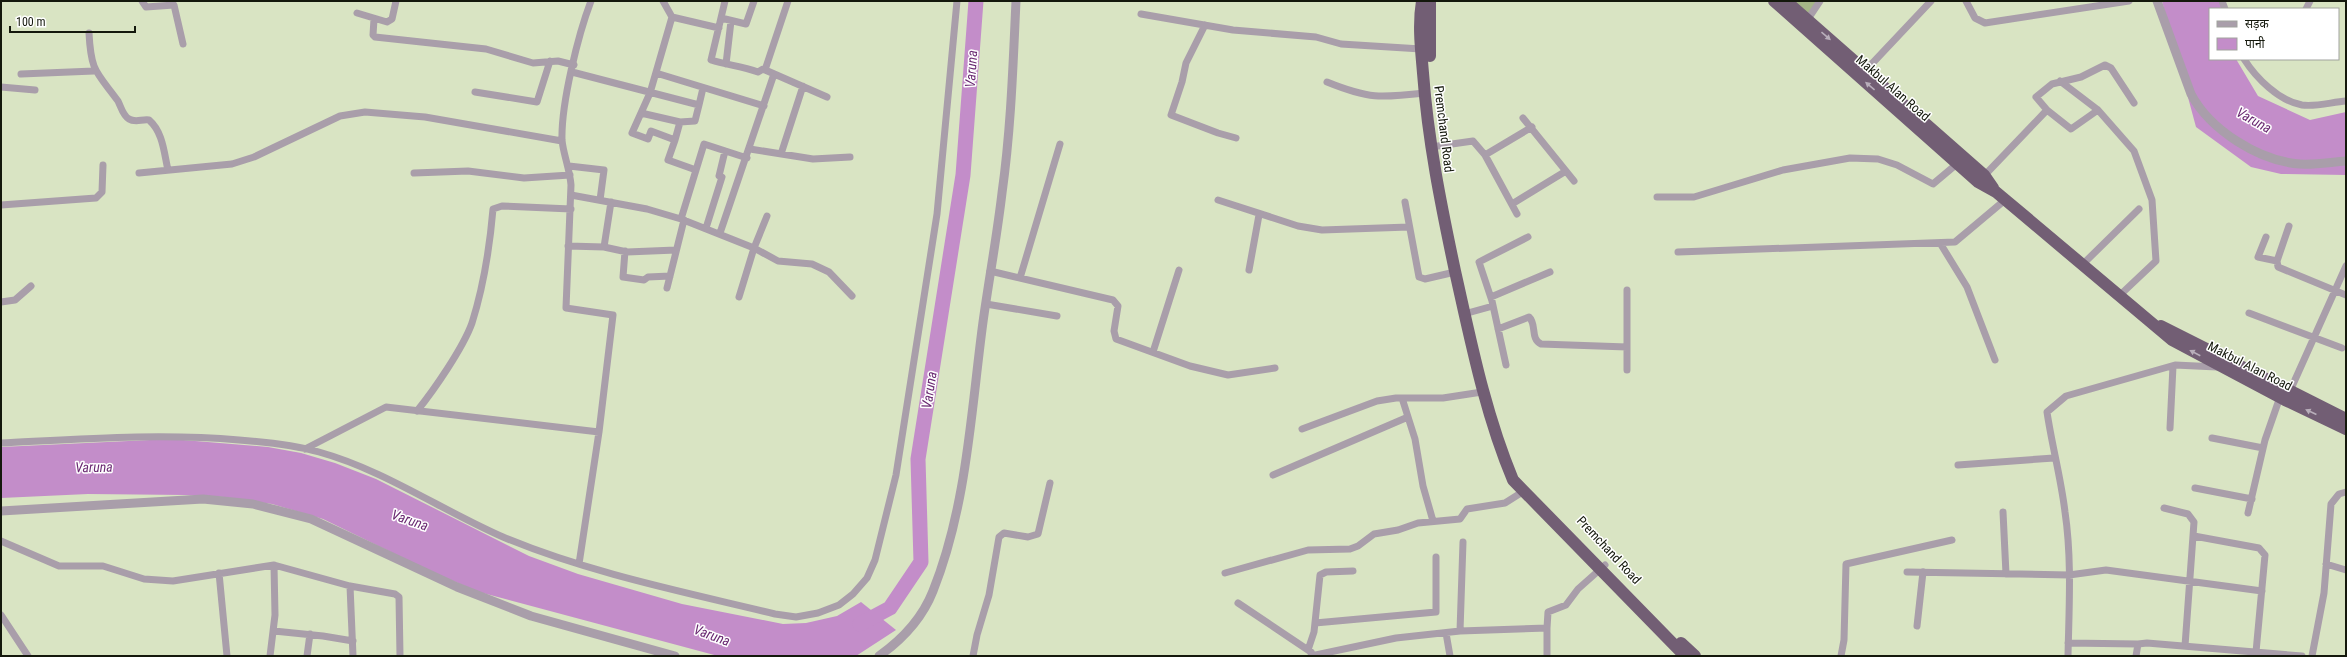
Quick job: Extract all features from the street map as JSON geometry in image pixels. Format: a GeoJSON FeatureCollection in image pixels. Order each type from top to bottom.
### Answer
{"type":"FeatureCollection","features":[{"type":"Feature","properties":{"kind":"highway","name":"Premchand Road"},"geometry":{"type":"LineString","coordinates":[[1422,1],[1420,19],[1421,49],[1430,147],[1448,245],[1482,392],[1505,461],[1513,480],[1603,567],[1660,625],[1695,656]]}},
{"type":"Feature","properties":{"kind":"highway","name":"Premchand Road"},"geometry":{"type":"LineString","coordinates":[[1430,1],[1429,43],[1438,146],[1454,242],[1452,259]]}},
{"type":"Feature","properties":{"kind":"highway","name":"Makbul Alan Road"},"geometry":{"type":"LineString","coordinates":[[1774,1],[1866,70],[2000,196],[2172,340],[2221,367],[2346,419]]}},
{"type":"Feature","properties":{"kind":"highway","name":"Makbul Alan Road"},"geometry":{"type":"LineString","coordinates":[[1786,1],[1805,24],[1958,164],[1981,178]]}},
{"type":"Feature","properties":{"kind":"highway","name":"Makbul Alan Road"},"geometry":{"type":"LineString","coordinates":[[2147,320],[2285,394],[2346,429]]}},
{"type":"Feature","properties":{"kind":"highway","name":"Premchand Road"},"geometry":{"type":"LineString","coordinates":[[1505,461],[1603,567],[1656,628],[1685,656]]}},
{"type":"Feature","properties":{"kind":"street"},"geometry":{"type":"LineString","coordinates":[[142,1],[146,6],[174,6],[183,44]]}},
{"type":"Feature","properties":{"kind":"street"},"geometry":{"type":"LineString","coordinates":[[357,14],[387,22],[391,20],[396,1]]}},
{"type":"Feature","properties":{"kind":"street"},"geometry":{"type":"LineString","coordinates":[[579,564],[599,432],[613,315],[566,308],[571,195],[569,166],[562,140],[564,105],[584,18],[591,1]]}},
{"type":"Feature","properties":{"kind":"street"},"geometry":{"type":"LineString","coordinates":[[663,1],[672,17],[650,93],[632,134],[648,139],[651,132],[675,140]]}},
{"type":"Feature","properties":{"kind":"street"},"geometry":{"type":"LineString","coordinates":[[726,1],[711,60],[740,66],[758,72],[764,70],[827,97]]}},
{"type":"Feature","properties":{"kind":"street"},"geometry":{"type":"LineString","coordinates":[[721,18],[746,24],[754,1]]}},
{"type":"Feature","properties":{"kind":"street"},"geometry":{"type":"LineString","coordinates":[[764,70],[788,1]]}},
{"type":"Feature","properties":{"kind":"street"},"geometry":{"type":"LineString","coordinates":[[1,443],[147,436],[196,436],[262,442],[305,449],[319,452],[364,468],[503,537],[579,564],[768,612],[796,617],[818,613],[839,605],[853,594],[867,578],[875,560],[896,475],[937,214],[957,1]]}},
{"type":"Feature","properties":{"kind":"street"},"geometry":{"type":"LineString","coordinates":[[879,656],[896,644],[917,621],[933,592],[943,564],[966,454],[990,271],[1002,194],[1009,132],[1016,1]]}},
{"type":"Feature","properties":{"kind":"street"},"geometry":{"type":"LineString","coordinates":[[1805,24],[1820,1]]}},
{"type":"Feature","properties":{"kind":"street"},"geometry":{"type":"LineString","coordinates":[[1866,70],[1930,1]]}},
{"type":"Feature","properties":{"kind":"street"},"geometry":{"type":"LineString","coordinates":[[1966,1],[1975,18],[1985,23],[2129,1]]}},
{"type":"Feature","properties":{"kind":"street"},"geometry":{"type":"LineString","coordinates":[[2157,1],[2198,107],[2218,128],[2264,155],[2283,161],[2300,164],[2346,161]]}},
{"type":"Feature","properties":{"kind":"street"},"geometry":{"type":"LineString","coordinates":[[1141,14],[1232,30],[1316,37],[1342,44],[1421,49]]}},
{"type":"Feature","properties":{"kind":"street"},"geometry":{"type":"LineString","coordinates":[[672,17],[719,28]]}},
{"type":"Feature","properties":{"kind":"street"},"geometry":{"type":"LineString","coordinates":[[374,19],[372,35],[375,37],[486,49],[533,62],[558,61],[573,69],[650,93],[699,105]]}},
{"type":"Feature","properties":{"kind":"street"},"geometry":{"type":"LineString","coordinates":[[726,64],[731,21]]}},
{"type":"Feature","properties":{"kind":"street"},"geometry":{"type":"LineString","coordinates":[[1205,25],[1186,63],[1182,82],[1171,115],[1218,133],[1236,138]]}},
{"type":"Feature","properties":{"kind":"street"},"geometry":{"type":"LineString","coordinates":[[89,33],[90,54],[94,70],[118,102],[126,118],[132,121],[150,120],[154,124],[159,132],[168,170]]}},
{"type":"Feature","properties":{"kind":"street"},"geometry":{"type":"LineString","coordinates":[[2245,60],[2252,72],[2264,83],[2288,100],[2303,105],[2346,100]]}},
{"type":"Feature","properties":{"kind":"street"},"geometry":{"type":"LineString","coordinates":[[475,92],[537,102],[550,61]]}},
{"type":"Feature","properties":{"kind":"street"},"geometry":{"type":"LineString","coordinates":[[2098,110],[2072,129],[2046,110],[2037,100],[2036,96],[2048,86],[2060,81],[2081,77],[2107,65],[2134,103]]}},
{"type":"Feature","properties":{"kind":"street"},"geometry":{"type":"LineString","coordinates":[[21,74],[94,70]]}},
{"type":"Feature","properties":{"kind":"street"},"geometry":{"type":"LineString","coordinates":[[656,73],[764,106]]}},
{"type":"Feature","properties":{"kind":"street"},"geometry":{"type":"LineString","coordinates":[[720,233],[747,158],[774,74]]}},
{"type":"Feature","properties":{"kind":"street"},"geometry":{"type":"LineString","coordinates":[[2060,81],[2098,110],[2134,151],[2152,200],[2156,261],[2119,296]]}},
{"type":"Feature","properties":{"kind":"street"},"geometry":{"type":"LineString","coordinates":[[1327,82],[1367,96],[1378,97],[1425,93]]}},
{"type":"Feature","properties":{"kind":"street"},"geometry":{"type":"LineString","coordinates":[[781,154],[803,86]]}},
{"type":"Feature","properties":{"kind":"street"},"geometry":{"type":"LineString","coordinates":[[1,87],[36,90]]}},
{"type":"Feature","properties":{"kind":"street"},"geometry":{"type":"LineString","coordinates":[[641,113],[680,122],[695,121],[704,88]]}},
{"type":"Feature","properties":{"kind":"street"},"geometry":{"type":"LineString","coordinates":[[1981,178],[2046,110]]}},
{"type":"Feature","properties":{"kind":"street"},"geometry":{"type":"LineString","coordinates":[[139,173],[232,164],[254,157],[340,116],[365,112],[425,117],[562,140]]}},
{"type":"Feature","properties":{"kind":"street"},"geometry":{"type":"LineString","coordinates":[[1523,118],[1532,127],[1574,181]]}},
{"type":"Feature","properties":{"kind":"street"},"geometry":{"type":"LineString","coordinates":[[680,122],[668,160],[696,170]]}},
{"type":"Feature","properties":{"kind":"street"},"geometry":{"type":"LineString","coordinates":[[1486,155],[1532,127]]}},
{"type":"Feature","properties":{"kind":"street"},"geometry":{"type":"LineString","coordinates":[[1438,146],[1473,141],[1486,155],[1517,214]]}},
{"type":"Feature","properties":{"kind":"street"},"geometry":{"type":"LineString","coordinates":[[667,288],[682,219],[704,144],[747,158]]}},
{"type":"Feature","properties":{"kind":"street"},"geometry":{"type":"LineString","coordinates":[[1020,278],[1060,144]]}},
{"type":"Feature","properties":{"kind":"street"},"geometry":{"type":"LineString","coordinates":[[750,149],[813,159],[850,157]]}},
{"type":"Feature","properties":{"kind":"street"},"geometry":{"type":"LineString","coordinates":[[706,228],[722,177],[719,176],[725,151]]}},
{"type":"Feature","properties":{"kind":"street"},"geometry":{"type":"LineString","coordinates":[[1657,197],[1694,197],[1783,170],[1850,158],[1878,159],[1897,165],[1932,184],[1958,164]]}},
{"type":"Feature","properties":{"kind":"street"},"geometry":{"type":"LineString","coordinates":[[1,205],[96,198],[102,192],[103,165]]}},
{"type":"Feature","properties":{"kind":"street"},"geometry":{"type":"LineString","coordinates":[[569,166],[604,170],[600,200]]}},
{"type":"Feature","properties":{"kind":"street"},"geometry":{"type":"LineString","coordinates":[[414,173],[468,171],[524,178],[570,175]]}},
{"type":"Feature","properties":{"kind":"street"},"geometry":{"type":"LineString","coordinates":[[1512,204],[1566,171]]}},
{"type":"Feature","properties":{"kind":"street"},"geometry":{"type":"LineString","coordinates":[[571,195],[611,202],[682,219],[720,233],[754,248],[778,261],[803,262],[820,267],[828,272],[852,296]]}},
{"type":"Feature","properties":{"kind":"street"},"geometry":{"type":"LineString","coordinates":[[1678,252],[1955,242],[2000,196]]}},
{"type":"Feature","properties":{"kind":"street"},"geometry":{"type":"LineString","coordinates":[[1218,200],[1259,215],[1298,226],[1322,230],[1408,227]]}},
{"type":"Feature","properties":{"kind":"street"},"geometry":{"type":"LineString","coordinates":[[604,247],[611,202]]}},
{"type":"Feature","properties":{"kind":"street"},"geometry":{"type":"LineString","coordinates":[[1405,202],[1408,227],[1418,277],[1425,279],[1455,272]]}},
{"type":"Feature","properties":{"kind":"street"},"geometry":{"type":"LineString","coordinates":[[417,411],[433,391],[472,323],[485,272],[493,208],[502,206],[570,209]]}},
{"type":"Feature","properties":{"kind":"street"},"geometry":{"type":"LineString","coordinates":[[2082,265],[2139,209]]}},
{"type":"Feature","properties":{"kind":"street"},"geometry":{"type":"LineString","coordinates":[[1249,270],[1259,215]]}},
{"type":"Feature","properties":{"kind":"street"},"geometry":{"type":"LineString","coordinates":[[739,297],[754,248],[768,216]]}},
{"type":"Feature","properties":{"kind":"street"},"geometry":{"type":"LineString","coordinates":[[2289,226],[2276,261],[2277,266],[2346,295]]}},
{"type":"Feature","properties":{"kind":"street"},"geometry":{"type":"LineString","coordinates":[[1506,365],[1491,297],[1479,262],[1528,237]]}},
{"type":"Feature","properties":{"kind":"street"},"geometry":{"type":"LineString","coordinates":[[2266,237],[2258,257],[2276,261]]}},
{"type":"Feature","properties":{"kind":"street"},"geometry":{"type":"LineString","coordinates":[[1940,243],[1965,282],[1995,360]]}},
{"type":"Feature","properties":{"kind":"street"},"geometry":{"type":"LineString","coordinates":[[568,246],[604,247],[625,251],[676,250]]}},
{"type":"Feature","properties":{"kind":"street"},"geometry":{"type":"LineString","coordinates":[[625,251],[623,277],[644,280],[648,277],[670,276]]}},
{"type":"Feature","properties":{"kind":"street"},"geometry":{"type":"LineString","coordinates":[[2248,513],[2264,448],[2285,394],[2346,266]]}},
{"type":"Feature","properties":{"kind":"street"},"geometry":{"type":"LineString","coordinates":[[1153,352],[1179,270]]}},
{"type":"Feature","properties":{"kind":"street"},"geometry":{"type":"LineString","coordinates":[[990,271],[1113,300],[1118,306],[1114,337],[1190,366],[1228,375],[1275,368]]}},
{"type":"Feature","properties":{"kind":"street"},"geometry":{"type":"LineString","coordinates":[[1491,297],[1550,272]]}},
{"type":"Feature","properties":{"kind":"street"},"geometry":{"type":"LineString","coordinates":[[1,302],[15,300],[31,286]]}},
{"type":"Feature","properties":{"kind":"street"},"geometry":{"type":"LineString","coordinates":[[1627,290],[1627,370]]}},
{"type":"Feature","properties":{"kind":"street"},"geometry":{"type":"LineString","coordinates":[[986,304],[1057,316]]}},
{"type":"Feature","properties":{"kind":"street"},"geometry":{"type":"LineString","coordinates":[[1464,314],[1493,306]]}},
{"type":"Feature","properties":{"kind":"street"},"geometry":{"type":"LineString","coordinates":[[2249,313],[2342,348]]}},
{"type":"Feature","properties":{"kind":"street"},"geometry":{"type":"LineString","coordinates":[[1498,329],[1529,317],[1532,320],[1535,338],[1541,344],[1627,346]]}},
{"type":"Feature","properties":{"kind":"street"},"geometry":{"type":"LineString","coordinates":[[2170,428],[2173,366]]}},
{"type":"Feature","properties":{"kind":"street"},"geometry":{"type":"LineString","coordinates":[[2068,656],[2070,564],[2065,511],[2054,458],[2048,412],[2066,396],[2173,366],[2221,367]]}},
{"type":"Feature","properties":{"kind":"street"},"geometry":{"type":"LineString","coordinates":[[1302,429],[1367,404],[1387,399],[1443,398],[1482,392]]}},
{"type":"Feature","properties":{"kind":"street"},"geometry":{"type":"LineString","coordinates":[[1402,398],[1433,521]]}},
{"type":"Feature","properties":{"kind":"street"},"geometry":{"type":"LineString","coordinates":[[305,449],[386,407],[599,432]]}},
{"type":"Feature","properties":{"kind":"street"},"geometry":{"type":"LineString","coordinates":[[1273,475],[1408,417]]}},
{"type":"Feature","properties":{"kind":"street"},"geometry":{"type":"LineString","coordinates":[[2212,438],[2264,448]]}},
{"type":"Feature","properties":{"kind":"street"},"geometry":{"type":"LineString","coordinates":[[1958,465],[2054,458]]}},
{"type":"Feature","properties":{"kind":"street"},"geometry":{"type":"LineString","coordinates":[[973,656],[977,635],[989,595],[998,537],[1004,533],[1028,537],[1038,534],[1050,484]]}},
{"type":"Feature","properties":{"kind":"street"},"geometry":{"type":"LineString","coordinates":[[2195,488],[2252,499]]}},
{"type":"Feature","properties":{"kind":"street"},"geometry":{"type":"LineString","coordinates":[[1225,573],[1308,550],[1350,549],[1358,546],[1374,534],[1433,521],[1460,519],[1468,509],[1505,502],[1524,491]]}},
{"type":"Feature","properties":{"kind":"street"},"geometry":{"type":"LineString","coordinates":[[2312,656],[2324,593],[2331,504],[2339,494],[2346,492]]}},
{"type":"Feature","properties":{"kind":"street"},"geometry":{"type":"LineString","coordinates":[[1,511],[203,499],[253,504],[312,519],[457,587],[531,616],[676,656]]}},
{"type":"Feature","properties":{"kind":"street"},"geometry":{"type":"LineString","coordinates":[[2164,508],[2183,512],[2193,518],[2194,536],[2186,646]]}},
{"type":"Feature","properties":{"kind":"street"},"geometry":{"type":"LineString","coordinates":[[2003,512],[2006,574]]}},
{"type":"Feature","properties":{"kind":"street"},"geometry":{"type":"LineString","coordinates":[[2194,536],[2259,548],[2265,555],[2256,652]]}},
{"type":"Feature","properties":{"kind":"street"},"geometry":{"type":"LineString","coordinates":[[1841,656],[1844,640],[1846,564],[1952,540]]}},
{"type":"Feature","properties":{"kind":"street"},"geometry":{"type":"LineString","coordinates":[[1,541],[59,566],[102,566],[144,579],[173,581],[274,565],[350,586],[398,595],[400,656]]}},
{"type":"Feature","properties":{"kind":"street"},"geometry":{"type":"LineString","coordinates":[[1460,631],[1463,542]]}},
{"type":"Feature","properties":{"kind":"street"},"geometry":{"type":"LineString","coordinates":[[1315,623],[1436,612],[1436,557]]}},
{"type":"Feature","properties":{"kind":"street"},"geometry":{"type":"LineString","coordinates":[[2326,564],[2346,570]]}},
{"type":"Feature","properties":{"kind":"street"},"geometry":{"type":"LineString","coordinates":[[270,656],[274,631],[274,565]]}},
{"type":"Feature","properties":{"kind":"street"},"geometry":{"type":"LineString","coordinates":[[1547,656],[1548,612],[1566,605],[1578,589],[1603,567]]}},
{"type":"Feature","properties":{"kind":"street"},"geometry":{"type":"LineString","coordinates":[[1908,572],[2069,575],[2106,570],[2262,591]]}},
{"type":"Feature","properties":{"kind":"street"},"geometry":{"type":"LineString","coordinates":[[1311,653],[1320,575],[1326,572],[1353,571]]}},
{"type":"Feature","properties":{"kind":"street"},"geometry":{"type":"LineString","coordinates":[[1917,626],[1922,572]]}},
{"type":"Feature","properties":{"kind":"street"},"geometry":{"type":"LineString","coordinates":[[219,573],[227,656]]}},
{"type":"Feature","properties":{"kind":"street"},"geometry":{"type":"LineString","coordinates":[[350,586],[353,656]]}},
{"type":"Feature","properties":{"kind":"street"},"geometry":{"type":"LineString","coordinates":[[1238,603],[1311,653],[1396,638],[1460,631],[1547,628]]}},
{"type":"Feature","properties":{"kind":"street"},"geometry":{"type":"LineString","coordinates":[[1,615],[28,656]]}},
{"type":"Feature","properties":{"kind":"street"},"geometry":{"type":"LineString","coordinates":[[274,631],[310,634],[353,641]]}},
{"type":"Feature","properties":{"kind":"street"},"geometry":{"type":"LineString","coordinates":[[1446,633],[1450,656]]}},
{"type":"Feature","properties":{"kind":"street"},"geometry":{"type":"LineString","coordinates":[[307,656],[310,634]]}},
{"type":"Feature","properties":{"kind":"street"},"geometry":{"type":"LineString","coordinates":[[2068,643],[2186,646],[2302,656]]}},
{"type":"Feature","properties":{"kind":"street"},"geometry":{"type":"LineString","coordinates":[[2136,656],[2138,644]]}},
{"type":"Feature","properties":{"kind":"green space"},"geometry":{"type":"Polygon","coordinates":[[[1783,1],[1820,1],[1805,24],[1783,1]]]}},
{"type":"Feature","properties":{"kind":"water"},"geometry":{"type":"Polygon","coordinates":[[[2162,1],[2223,1],[2225,8],[2209,8],[2209,60],[2237,60],[2258,96],[2310,120],[2346,112],[2346,175],[2281,174],[2251,167],[2196,127],[2162,1]]]}},
{"type":"Feature","properties":{"kind":"water"},"geometry":{"type":"Polygon","coordinates":[[[171,439],[268,447],[301,453],[335,463],[376,479],[529,556],[578,574],[682,604],[783,624],[806,623],[837,616],[861,602],[896,630],[856,656],[718,656],[479,592],[430,571],[323,519],[272,504],[224,497],[185,495],[88,494],[1,498],[1,447],[171,439]]]}},
{"type":"Feature","properties":{"kind":"waterway","name":"Varuna"},"geometry":{"type":"LineString","coordinates":[[860,624],[890,608],[921,562],[918,459],[963,175],[976,1]]}}]}
